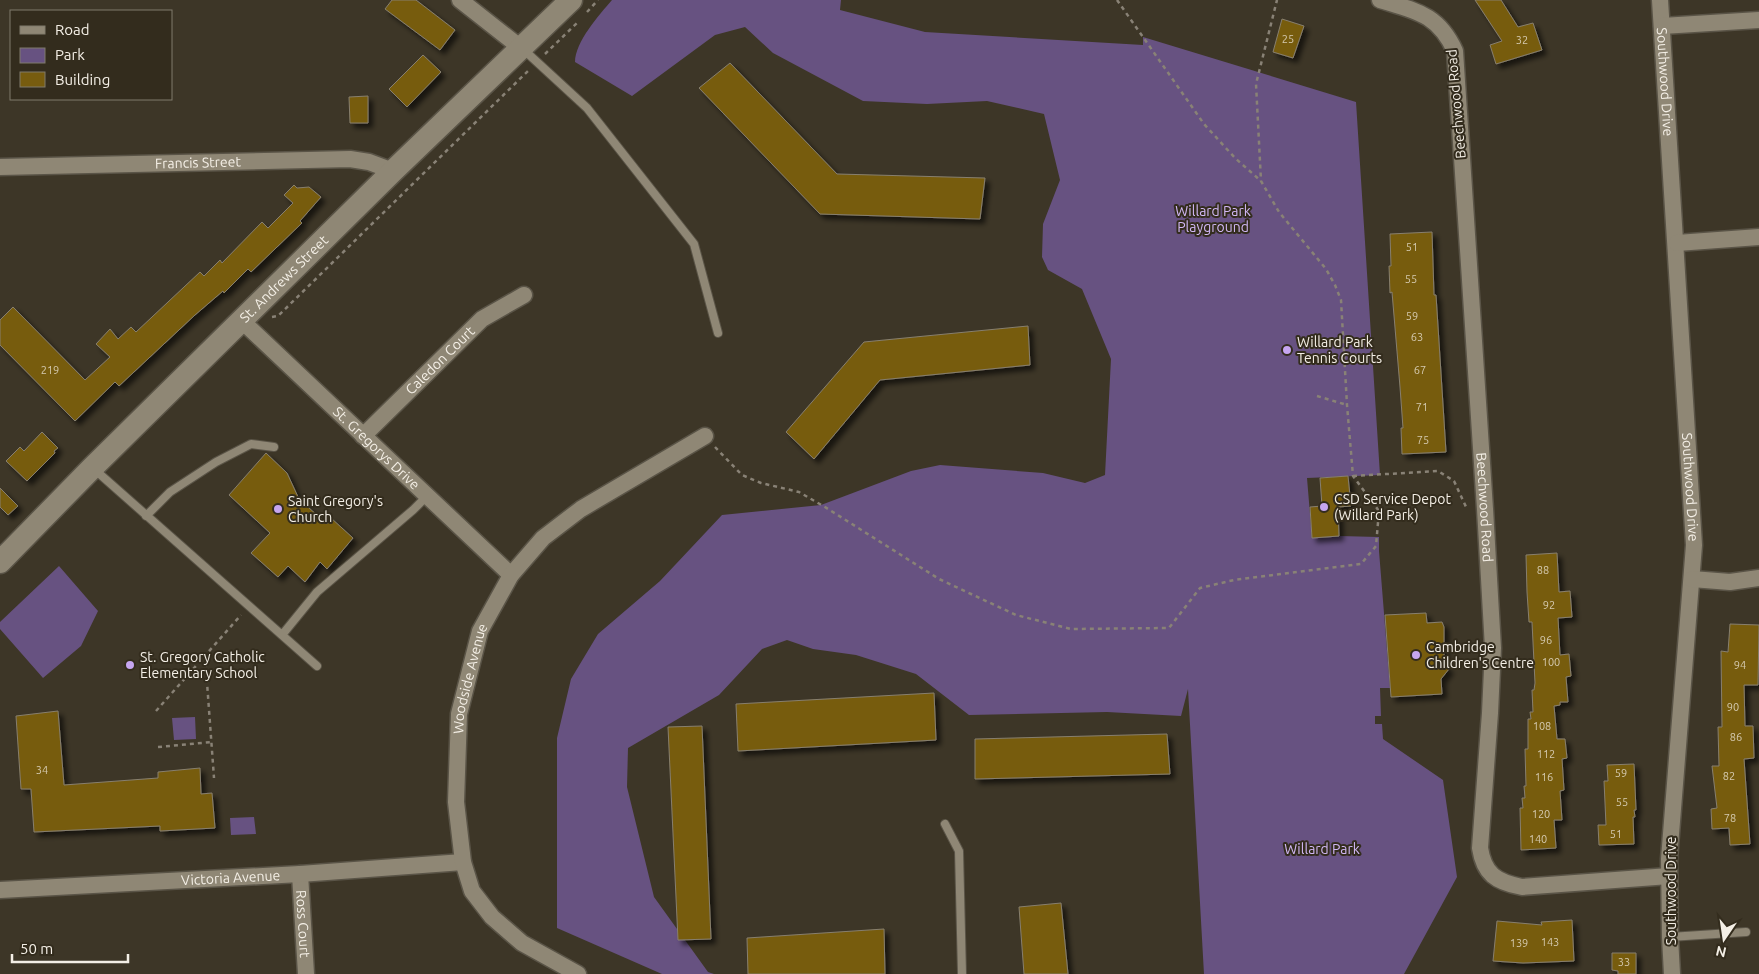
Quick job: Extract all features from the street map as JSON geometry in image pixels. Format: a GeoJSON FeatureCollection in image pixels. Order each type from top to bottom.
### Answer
{"type":"FeatureCollection","features":[{"type":"Feature","properties":{"kind":"main road","name":"St. Andrews Street"},"geometry":{"type":"LineString","coordinates":[[0,562],[92,468],[393,171],[529,55],[571,0]]}},
{"type":"Feature","properties":{"kind":"street"},"geometry":{"type":"LineString","coordinates":[[460,0],[529,55]]}},
{"type":"Feature","properties":{"kind":"street","name":"Beechwood Road"},"geometry":{"type":"LineString","coordinates":[[1380,0],[1419,12],[1433,21],[1443,30],[1454,51],[1493,648],[1480,848],[1482,862],[1490,873],[1504,883],[1522,887],[1669,876]]}},
{"type":"Feature","properties":{"kind":"street","name":"Southwood Drive"},"geometry":{"type":"LineString","coordinates":[[1660,0],[1694,520],[1692,579],[1669,876],[1672,974]]}},
{"type":"Feature","properties":{"kind":"street"},"geometry":{"type":"LineString","coordinates":[[1662,26],[1759,20]]}},
{"type":"Feature","properties":{"kind":"street","name":"Francis Street"},"geometry":{"type":"LineString","coordinates":[[0,167],[350,159],[369,162],[393,171]]}},
{"type":"Feature","properties":{"kind":"street"},"geometry":{"type":"LineString","coordinates":[[1676,243],[1759,238]]}},
{"type":"Feature","properties":{"kind":"street","name":"Caledon Court"},"geometry":{"type":"LineString","coordinates":[[363,436],[482,319],[524,295]]}},
{"type":"Feature","properties":{"kind":"street","name":"St. Gregorys Drive"},"geometry":{"type":"LineString","coordinates":[[242,321],[511,575]]}},
{"type":"Feature","properties":{"kind":"street","name":"Woodside Avenue"},"geometry":{"type":"LineString","coordinates":[[572,973],[522,943],[492,918],[472,891],[462,862],[456,802],[458,714],[480,632],[511,575],[543,538],[580,509],[705,436]]}},
{"type":"Feature","properties":{"kind":"street"},"geometry":{"type":"LineString","coordinates":[[1692,579],[1730,582],[1759,578]]}},
{"type":"Feature","properties":{"kind":"street","name":"Victoria Avenue"},"geometry":{"type":"LineString","coordinates":[[0,890],[300,874],[462,862]]}},
{"type":"Feature","properties":{"kind":"street","name":"Ross Court"},"geometry":{"type":"LineString","coordinates":[[300,874],[306,974]]}},
{"type":"Feature","properties":{"kind":"lane"},"geometry":{"type":"LineString","coordinates":[[529,55],[587,108],[694,244],[718,332]]}},
{"type":"Feature","properties":{"kind":"lane"},"geometry":{"type":"LineString","coordinates":[[146,516],[170,492],[216,462],[251,444],[274,447]]}},
{"type":"Feature","properties":{"kind":"lane"},"geometry":{"type":"LineString","coordinates":[[92,468],[316,666]]}},
{"type":"Feature","properties":{"kind":"lane"},"geometry":{"type":"LineString","coordinates":[[282,635],[317,592],[414,510],[427,496]]}},
{"type":"Feature","properties":{"kind":"lane"},"geometry":{"type":"LineString","coordinates":[[945,824],[959,851],[962,974]]}},
{"type":"Feature","properties":{"kind":"lane"},"geometry":{"type":"LineString","coordinates":[[1670,937],[1746,932]]}},
{"type":"Feature","properties":{"kind":"path"},"geometry":{"type":"LineString","coordinates":[[705,436],[742,475],[761,483],[799,492],[825,506],[939,579],[1016,616],[1071,629],[1169,628],[1200,588],[1234,580],[1361,564],[1376,546],[1379,511],[1353,476],[1341,300],[1335,285],[1326,269],[1279,212],[1261,180],[1235,158],[1204,124],[1117,0]]}},
{"type":"Feature","properties":{"kind":"path"},"geometry":{"type":"LineString","coordinates":[[1261,180],[1256,84],[1277,0]]}},
{"type":"Feature","properties":{"kind":"path"},"geometry":{"type":"LineString","coordinates":[[269,317],[278,316],[529,55]]}},
{"type":"Feature","properties":{"kind":"path"},"geometry":{"type":"LineString","coordinates":[[1317,396],[1347,405]]}},
{"type":"Feature","properties":{"kind":"path"},"geometry":{"type":"LineString","coordinates":[[1353,476],[1438,471],[1454,481],[1467,509]]}},
{"type":"Feature","properties":{"kind":"path"},"geometry":{"type":"LineString","coordinates":[[156,711],[249,606]]}},
{"type":"Feature","properties":{"kind":"path"},"geometry":{"type":"LineString","coordinates":[[205,655],[214,778]]}},
{"type":"Feature","properties":{"kind":"path"},"geometry":{"type":"LineString","coordinates":[[158,747],[212,742]]}},
{"type":"Feature","properties":{"kind":"green space"},"geometry":{"type":"Polygon","coordinates":[[[612,0],[841,0],[840,10],[925,32],[1143,45],[1143,37],[1356,102],[1380,475],[1307,478],[1312,538],[1339,536],[1379,537],[1390,688],[1380,688],[1381,716],[1375,716],[1375,724],[1382,724],[1383,739],[1443,780],[1457,877],[1404,974],[1204,974],[1188,689],[1181,716],[1107,712],[969,715],[916,674],[856,655],[813,649],[787,640],[762,649],[719,695],[628,748],[627,787],[654,897],[708,972],[714,974],[662,974],[557,928],[557,738],[571,679],[598,634],[660,581],[722,515],[821,505],[911,471],[940,465],[1043,473],[1085,483],[1105,475],[1111,359],[1082,289],[1048,270],[1042,257],[1043,224],[1060,180],[1044,114],[987,101],[927,104],[863,101],[773,53],[745,27],[715,35],[632,96],[575,62],[576,54],[583,38],[612,0]]]}},
{"type":"Feature","properties":{"kind":"green space"},"geometry":{"type":"Polygon","coordinates":[[[59,566],[98,611],[81,646],[43,678],[0,629],[0,622],[59,566]]]}},
{"type":"Feature","properties":{"kind":"green space"},"geometry":{"type":"Polygon","coordinates":[[[195,717],[196,739],[174,740],[172,718],[195,717]]]}},
{"type":"Feature","properties":{"kind":"green space"},"geometry":{"type":"Polygon","coordinates":[[[254,817],[256,834],[231,835],[230,818],[254,817]]]}},
{"type":"Feature","properties":{"kind":"building"},"geometry":{"type":"Polygon","coordinates":[[[392,0],[416,0],[455,30],[440,50],[385,9],[392,0]]]}},
{"type":"Feature","properties":{"kind":"building"},"geometry":{"type":"Polygon","coordinates":[[[1475,0],[1501,0],[1518,27],[1533,23],[1542,50],[1496,64],[1490,45],[1502,41],[1475,0]]]}},
{"type":"Feature","properties":{"kind":"building"},"geometry":{"type":"Polygon","coordinates":[[[1282,19],[1304,26],[1293,58],[1273,52],[1282,19]]]}},
{"type":"Feature","properties":{"kind":"building"},"geometry":{"type":"Polygon","coordinates":[[[423,55],[441,72],[407,107],[389,89],[423,55]]]}},
{"type":"Feature","properties":{"kind":"building"},"geometry":{"type":"Polygon","coordinates":[[[730,63],[837,174],[985,178],[980,219],[820,214],[699,88],[730,63]]]}},
{"type":"Feature","properties":{"kind":"building"},"geometry":{"type":"Polygon","coordinates":[[[368,96],[368,123],[350,123],[349,97],[368,96]]]}},
{"type":"Feature","properties":{"kind":"building"},"geometry":{"type":"Polygon","coordinates":[[[294,185],[297,188],[309,187],[321,197],[300,221],[302,223],[251,272],[248,269],[224,293],[223,291],[195,315],[119,386],[115,382],[75,421],[0,345],[0,320],[13,307],[85,380],[110,357],[96,344],[110,329],[118,339],[131,327],[136,332],[200,272],[204,276],[220,260],[222,263],[262,222],[268,228],[293,203],[284,195],[294,185]]]}},
{"type":"Feature","properties":{"kind":"building"},"geometry":{"type":"Polygon","coordinates":[[[1432,232],[1434,295],[1436,295],[1446,452],[1402,454],[1401,428],[1403,428],[1400,387],[1392,292],[1390,293],[1390,234],[1432,232]]]}},
{"type":"Feature","properties":{"kind":"building"},"geometry":{"type":"Polygon","coordinates":[[[1028,326],[1030,365],[880,380],[814,459],[786,432],[864,342],[1028,326]]]}},
{"type":"Feature","properties":{"kind":"building"},"geometry":{"type":"Polygon","coordinates":[[[42,432],[58,448],[27,481],[6,461],[20,447],[24,451],[42,432]]]}},
{"type":"Feature","properties":{"kind":"building","name":"Saint Gregory's Church"},"geometry":{"type":"Polygon","coordinates":[[[266,453],[287,473],[299,499],[327,524],[331,518],[353,538],[327,569],[320,562],[305,582],[288,566],[278,577],[251,553],[270,533],[229,495],[266,453]]]}},
{"type":"Feature","properties":{"kind":"building","name":"CSD Service Depot (Willard Park)"},"geometry":{"type":"Polygon","coordinates":[[[1348,476],[1351,506],[1338,507],[1339,536],[1312,538],[1310,507],[1322,506],[1320,478],[1348,476]]]}},
{"type":"Feature","properties":{"kind":"building"},"geometry":{"type":"Polygon","coordinates":[[[0,488],[18,506],[8,515],[0,507],[0,488]]]}},
{"type":"Feature","properties":{"kind":"building"},"geometry":{"type":"Polygon","coordinates":[[[1557,553],[1559,592],[1570,591],[1572,617],[1558,618],[1560,655],[1569,654],[1571,676],[1566,677],[1568,702],[1560,702],[1560,705],[1554,706],[1557,739],[1565,739],[1567,758],[1562,759],[1564,790],[1560,791],[1562,820],[1554,820],[1556,848],[1521,850],[1520,808],[1523,808],[1522,798],[1525,798],[1525,749],[1528,749],[1528,719],[1531,719],[1530,712],[1533,712],[1532,690],[1534,690],[1535,683],[1532,622],[1529,622],[1526,555],[1557,553]]]}},
{"type":"Feature","properties":{"kind":"building","name":"Cambridge Children's Centre"},"geometry":{"type":"Polygon","coordinates":[[[1426,613],[1427,623],[1442,622],[1444,627],[1444,665],[1449,669],[1441,679],[1442,694],[1391,697],[1385,615],[1426,613]]]}},
{"type":"Feature","properties":{"kind":"building"},"geometry":{"type":"Polygon","coordinates":[[[1730,624],[1759,625],[1758,685],[1744,685],[1745,726],[1753,726],[1754,758],[1744,759],[1750,844],[1730,845],[1729,828],[1712,829],[1711,809],[1717,808],[1712,766],[1719,766],[1718,727],[1722,727],[1721,651],[1728,652],[1730,624]]]}},
{"type":"Feature","properties":{"kind":"building"},"geometry":{"type":"Polygon","coordinates":[[[934,693],[936,740],[738,751],[736,704],[934,693]]]}},
{"type":"Feature","properties":{"kind":"building"},"geometry":{"type":"Polygon","coordinates":[[[58,711],[64,785],[158,778],[158,772],[200,768],[201,794],[212,793],[215,828],[160,831],[160,826],[34,832],[31,789],[21,789],[16,716],[58,711]]]}},
{"type":"Feature","properties":{"kind":"building"},"geometry":{"type":"Polygon","coordinates":[[[702,726],[711,939],[678,940],[668,727],[702,726]]]}},
{"type":"Feature","properties":{"kind":"building"},"geometry":{"type":"Polygon","coordinates":[[[1167,734],[1170,774],[975,779],[975,739],[1167,734]]]}},
{"type":"Feature","properties":{"kind":"building"},"geometry":{"type":"Polygon","coordinates":[[[1634,764],[1636,810],[1634,810],[1635,817],[1633,817],[1634,844],[1599,845],[1598,825],[1606,825],[1604,781],[1608,781],[1607,765],[1634,764]]]}},
{"type":"Feature","properties":{"kind":"building"},"geometry":{"type":"Polygon","coordinates":[[[1061,903],[1068,974],[1024,974],[1019,907],[1061,903]]]}},
{"type":"Feature","properties":{"kind":"building"},"geometry":{"type":"Polygon","coordinates":[[[1572,920],[1574,961],[1523,963],[1493,961],[1497,921],[1542,925],[1541,922],[1572,920]]]}},
{"type":"Feature","properties":{"kind":"building"},"geometry":{"type":"Polygon","coordinates":[[[884,929],[885,974],[748,974],[747,938],[884,929]]]}},
{"type":"Feature","properties":{"kind":"building"},"geometry":{"type":"Polygon","coordinates":[[[1612,953],[1636,953],[1636,974],[1618,974],[1618,971],[1612,970],[1612,953]]]}},
{"type":"Feature","properties":{"kind":"place","name":"Willard Park Tennis Courts"},"geometry":{"type":"Point","coordinates":[1287,350]}},
{"type":"Feature","properties":{"kind":"place","name":"CSD Service Depot (Willard Park)"},"geometry":{"type":"Point","coordinates":[1324,507]}},
{"type":"Feature","properties":{"kind":"place","name":"Saint Gregory's Church"},"geometry":{"type":"Point","coordinates":[278,509]}},
{"type":"Feature","properties":{"kind":"place","name":"Cambridge Children's Centre"},"geometry":{"type":"Point","coordinates":[1416,655]}},
{"type":"Feature","properties":{"kind":"place","name":"St. Gregory Catholic Elementary School"},"geometry":{"type":"Point","coordinates":[130,665]}},
{"type":"Feature","properties":{"kind":"park label","name":"Willard Park Playground"},"geometry":{"type":"Point","coordinates":[1213,220]}},
{"type":"Feature","properties":{"kind":"park label","name":"Willard Park"},"geometry":{"type":"Point","coordinates":[1322,849]}}]}
